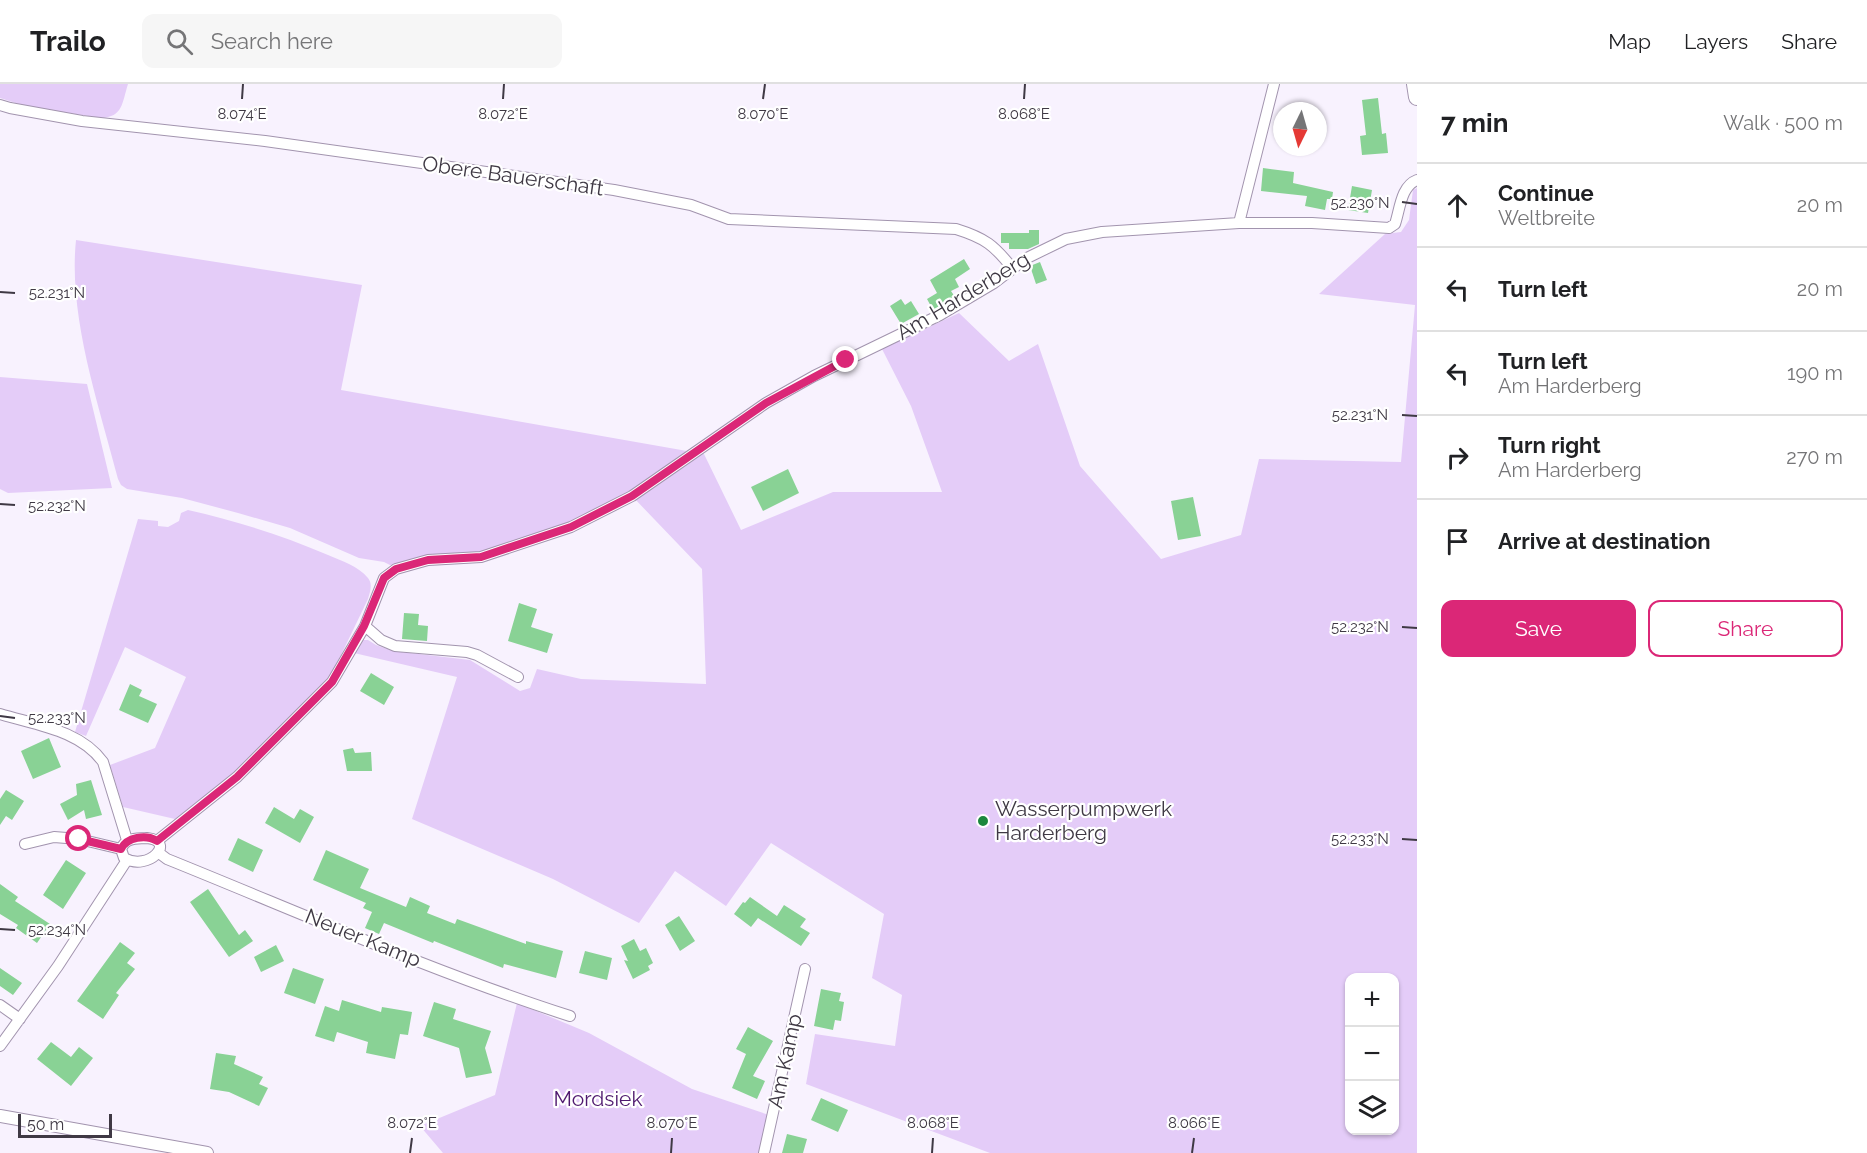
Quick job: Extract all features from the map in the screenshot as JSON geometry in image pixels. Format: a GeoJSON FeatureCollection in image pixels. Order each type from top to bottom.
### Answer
{"type":"FeatureCollection","features":[{"type":"Feature","properties":{"kind":"main road"},"geometry":{"type":"LineString","coordinates":[[1415,84],[1417,97]]}},
{"type":"Feature","properties":{"kind":"street"},"geometry":{"type":"LineString","coordinates":[[1239,223],[1274,84]]}},
{"type":"Feature","properties":{"kind":"street","name":"Obere Bauerschaft"},"geometry":{"type":"LineString","coordinates":[[0,105],[82,121],[265,141],[614,190],[691,205],[729,219],[956,230],[975,235],[996,249],[1013,269]]}},
{"type":"Feature","properties":{"kind":"street","name":"Am Harderberg"},"geometry":{"type":"LineString","coordinates":[[157,841],[237,777],[332,682],[364,626],[384,578],[389,573],[428,560],[481,557],[571,527],[632,496],[766,403],[814,376],[940,315],[994,283],[1042,249],[1075,237],[1102,232],[1239,223],[1312,223],[1389,228],[1395,224],[1406,189],[1417,180]]}},
{"type":"Feature","properties":{"kind":"street"},"geometry":{"type":"LineString","coordinates":[[364,626],[387,643],[467,652],[518,677]]}},
{"type":"Feature","properties":{"kind":"street"},"geometry":{"type":"LineString","coordinates":[[0,714],[73,736],[95,752],[103,762],[124,845],[122,855],[127,860],[151,859],[159,853],[160,847],[157,841],[150,838],[124,845],[54,837],[25,844]]}},
{"type":"Feature","properties":{"kind":"street","name":"Neuer Kamp"},"geometry":{"type":"LineString","coordinates":[[159,853],[178,864],[396,951],[524,1001],[570,1016]]}},
{"type":"Feature","properties":{"kind":"street"},"geometry":{"type":"LineString","coordinates":[[0,1046],[58,966],[127,860]]}},
{"type":"Feature","properties":{"kind":"street","name":"Am Kamp"},"geometry":{"type":"LineString","coordinates":[[765,1153],[805,969]]}},
{"type":"Feature","properties":{"kind":"street"},"geometry":{"type":"LineString","coordinates":[[0,1005],[20,1019]]}},
{"type":"Feature","properties":{"kind":"street"},"geometry":{"type":"LineString","coordinates":[[0,1116],[207,1153]]}},
{"type":"Feature","properties":{"kind":"green space"},"geometry":{"type":"Polygon","coordinates":[[[0,84],[128,84],[118,112],[101,118],[25,106],[0,98],[0,84]]]}},
{"type":"Feature","properties":{"kind":"green space"},"geometry":{"type":"Polygon","coordinates":[[[1417,188],[1417,1153],[990,1153],[806,1084],[815,1034],[895,1046],[902,995],[872,978],[884,914],[771,843],[726,906],[675,871],[639,923],[553,879],[412,819],[457,677],[354,653],[362,640],[368,640],[393,651],[470,660],[520,691],[530,688],[537,669],[581,679],[706,684],[702,569],[632,496],[571,527],[481,557],[409,566],[390,565],[359,558],[290,528],[238,513],[182,498],[127,489],[118,479],[94,391],[81,330],[75,269],[76,240],[362,285],[341,390],[704,454],[741,530],[833,492],[942,492],[911,406],[882,349],[959,313],[1009,361],[1038,344],[1080,466],[1161,559],[1241,535],[1259,459],[1401,462],[1415,305],[1319,294],[1385,234],[1401,232],[1409,220],[1413,190],[1417,188]]]}},
{"type":"Feature","properties":{"kind":"green space"},"geometry":{"type":"Polygon","coordinates":[[[0,377],[87,384],[112,488],[8,493],[0,489],[0,377]]]}},
{"type":"Feature","properties":{"kind":"green space"},"geometry":{"type":"Polygon","coordinates":[[[188,510],[276,535],[344,562],[364,574],[370,580],[371,588],[368,599],[329,680],[233,775],[175,819],[123,807],[110,765],[155,748],[186,677],[125,647],[86,736],[75,732],[138,519],[158,521],[158,526],[168,527],[179,521],[181,513],[188,510]]]}},
{"type":"Feature","properties":{"kind":"green space","name":"Mordsiek"},"geometry":{"type":"Polygon","coordinates":[[[517,1003],[589,1033],[692,1089],[769,1115],[760,1153],[443,1153],[420,1126],[495,1095],[517,1003]]]}},
{"type":"Feature","properties":{"kind":"building"},"geometry":{"type":"Polygon","coordinates":[[[1378,98],[1382,134],[1386,133],[1388,153],[1362,155],[1360,136],[1366,135],[1362,100],[1378,98]]]}},
{"type":"Feature","properties":{"kind":"building"},"geometry":{"type":"Polygon","coordinates":[[[1263,168],[1294,172],[1293,183],[1333,192],[1332,199],[1327,199],[1325,210],[1305,206],[1307,196],[1261,191],[1263,168]]]}},
{"type":"Feature","properties":{"kind":"building"},"geometry":{"type":"Polygon","coordinates":[[[1352,186],[1372,190],[1368,213],[1348,210],[1352,186]]]}},
{"type":"Feature","properties":{"kind":"building"},"geometry":{"type":"Polygon","coordinates":[[[1029,230],[1039,230],[1039,244],[1028,249],[1009,249],[1009,243],[1001,243],[1001,233],[1029,233],[1029,230]]]}},
{"type":"Feature","properties":{"kind":"building"},"geometry":{"type":"Polygon","coordinates":[[[964,259],[970,269],[955,279],[959,287],[951,291],[955,297],[933,310],[927,299],[937,293],[930,280],[964,259]]]}},
{"type":"Feature","properties":{"kind":"building"},"geometry":{"type":"Polygon","coordinates":[[[1040,262],[1047,280],[1036,284],[1030,266],[1040,262]]]}},
{"type":"Feature","properties":{"kind":"building"},"geometry":{"type":"Polygon","coordinates":[[[901,299],[905,305],[911,301],[919,314],[901,324],[890,306],[901,299]]]}},
{"type":"Feature","properties":{"kind":"building"},"geometry":{"type":"Polygon","coordinates":[[[788,469],[799,493],[763,511],[751,487],[788,469]]]}},
{"type":"Feature","properties":{"kind":"building"},"geometry":{"type":"Polygon","coordinates":[[[1193,497],[1201,536],[1178,540],[1171,501],[1193,497]]]}},
{"type":"Feature","properties":{"kind":"building"},"geometry":{"type":"Polygon","coordinates":[[[519,603],[537,609],[531,627],[553,634],[547,653],[508,641],[519,603]]]}},
{"type":"Feature","properties":{"kind":"building"},"geometry":{"type":"Polygon","coordinates":[[[404,613],[419,614],[418,625],[428,626],[427,641],[402,639],[404,613]]]}},
{"type":"Feature","properties":{"kind":"building"},"geometry":{"type":"Polygon","coordinates":[[[371,673],[394,687],[384,705],[360,691],[371,673]]]}},
{"type":"Feature","properties":{"kind":"building"},"geometry":{"type":"Polygon","coordinates":[[[130,684],[142,690],[139,696],[157,704],[148,723],[119,710],[130,684]]]}},
{"type":"Feature","properties":{"kind":"building"},"geometry":{"type":"Polygon","coordinates":[[[49,738],[61,767],[33,779],[21,751],[49,738]]]}},
{"type":"Feature","properties":{"kind":"building"},"geometry":{"type":"Polygon","coordinates":[[[353,748],[355,753],[371,752],[372,771],[347,771],[343,750],[353,748]]]}},
{"type":"Feature","properties":{"kind":"building"},"geometry":{"type":"Polygon","coordinates":[[[91,780],[102,815],[86,819],[84,810],[68,820],[60,804],[77,795],[76,784],[91,780]]]}},
{"type":"Feature","properties":{"kind":"building"},"geometry":{"type":"Polygon","coordinates":[[[6,790],[24,801],[12,820],[6,816],[0,825],[0,799],[6,790]]]}},
{"type":"Feature","properties":{"kind":"building"},"geometry":{"type":"Polygon","coordinates":[[[274,807],[294,819],[300,809],[314,817],[300,843],[265,823],[274,807]]]}},
{"type":"Feature","properties":{"kind":"building"},"geometry":{"type":"Polygon","coordinates":[[[238,838],[263,850],[253,872],[228,860],[238,838]]]}},
{"type":"Feature","properties":{"kind":"building"},"geometry":{"type":"Polygon","coordinates":[[[326,850],[369,869],[360,888],[406,907],[410,897],[430,906],[427,913],[455,924],[457,919],[526,944],[526,941],[563,951],[556,978],[504,964],[503,968],[384,923],[379,934],[365,928],[372,912],[363,908],[366,903],[313,880],[326,850]]]}},
{"type":"Feature","properties":{"kind":"building"},"geometry":{"type":"Polygon","coordinates":[[[66,860],[86,873],[63,909],[43,895],[66,860]]]}},
{"type":"Feature","properties":{"kind":"building"},"geometry":{"type":"Polygon","coordinates":[[[0,884],[18,897],[15,901],[50,924],[37,943],[16,928],[18,925],[0,914],[0,884]]]}},
{"type":"Feature","properties":{"kind":"building"},"geometry":{"type":"Polygon","coordinates":[[[208,889],[239,935],[245,930],[253,941],[229,957],[190,902],[208,889]]]}},
{"type":"Feature","properties":{"kind":"building"},"geometry":{"type":"Polygon","coordinates":[[[750,897],[777,916],[784,905],[806,919],[800,927],[810,933],[801,946],[758,918],[751,927],[734,914],[750,897]]]}},
{"type":"Feature","properties":{"kind":"building"},"geometry":{"type":"Polygon","coordinates":[[[679,916],[695,941],[680,951],[665,925],[679,916]]]}},
{"type":"Feature","properties":{"kind":"building"},"geometry":{"type":"Polygon","coordinates":[[[634,939],[640,951],[646,948],[653,963],[648,966],[650,970],[633,979],[624,960],[628,961],[621,946],[634,939]]]}},
{"type":"Feature","properties":{"kind":"building"},"geometry":{"type":"Polygon","coordinates":[[[120,942],[135,953],[127,963],[135,969],[116,993],[119,995],[103,1019],[77,1001],[120,942]]]}},
{"type":"Feature","properties":{"kind":"building"},"geometry":{"type":"Polygon","coordinates":[[[276,945],[284,961],[261,972],[254,957],[276,945]]]}},
{"type":"Feature","properties":{"kind":"building"},"geometry":{"type":"Polygon","coordinates":[[[585,951],[612,958],[607,980],[579,973],[585,951]]]}},
{"type":"Feature","properties":{"kind":"building"},"geometry":{"type":"Polygon","coordinates":[[[0,968],[22,983],[13,995],[0,986],[0,968]]]}},
{"type":"Feature","properties":{"kind":"building"},"geometry":{"type":"Polygon","coordinates":[[[293,968],[324,979],[315,1004],[284,993],[293,968]]]}},
{"type":"Feature","properties":{"kind":"building"},"geometry":{"type":"Polygon","coordinates":[[[821,989],[841,993],[839,1001],[844,1002],[841,1021],[835,1020],[833,1030],[814,1026],[821,989]]]}},
{"type":"Feature","properties":{"kind":"building"},"geometry":{"type":"Polygon","coordinates":[[[342,1000],[381,1012],[382,1007],[412,1012],[408,1035],[400,1034],[395,1059],[366,1053],[368,1042],[337,1032],[334,1042],[315,1036],[325,1006],[339,1011],[342,1000]]]}},
{"type":"Feature","properties":{"kind":"building"},"geometry":{"type":"Polygon","coordinates":[[[434,1002],[456,1009],[453,1019],[491,1031],[485,1048],[492,1073],[466,1078],[459,1048],[423,1036],[434,1002]]]}},
{"type":"Feature","properties":{"kind":"building"},"geometry":{"type":"Polygon","coordinates":[[[748,1027],[773,1041],[753,1076],[765,1081],[757,1099],[732,1088],[746,1054],[736,1049],[748,1027]]]}},
{"type":"Feature","properties":{"kind":"building"},"geometry":{"type":"Polygon","coordinates":[[[51,1042],[71,1057],[79,1047],[93,1058],[71,1086],[37,1059],[51,1042]]]}},
{"type":"Feature","properties":{"kind":"building"},"geometry":{"type":"Polygon","coordinates":[[[216,1053],[236,1056],[234,1064],[263,1077],[259,1084],[268,1088],[259,1106],[229,1092],[210,1089],[216,1053]]]}},
{"type":"Feature","properties":{"kind":"building"},"geometry":{"type":"Polygon","coordinates":[[[821,1098],[848,1110],[838,1132],[811,1120],[821,1098]]]}},
{"type":"Feature","properties":{"kind":"building"},"geometry":{"type":"Polygon","coordinates":[[[787,1134],[807,1139],[803,1153],[782,1153],[787,1134]]]}},
{"type":"Feature","properties":{"kind":"place","name":"Wasserpumpwerk Harderberg"},"geometry":{"type":"Point","coordinates":[983,821]}},
{"type":"Feature","properties":{"kind":"route"},"geometry":{"type":"LineString","coordinates":[[79,839],[121,849],[130,839],[154,838],[157,841],[237,777],[332,682],[364,626],[384,578],[389,573],[428,560],[481,557],[571,527],[632,496],[766,403],[846,360]]}}]}
